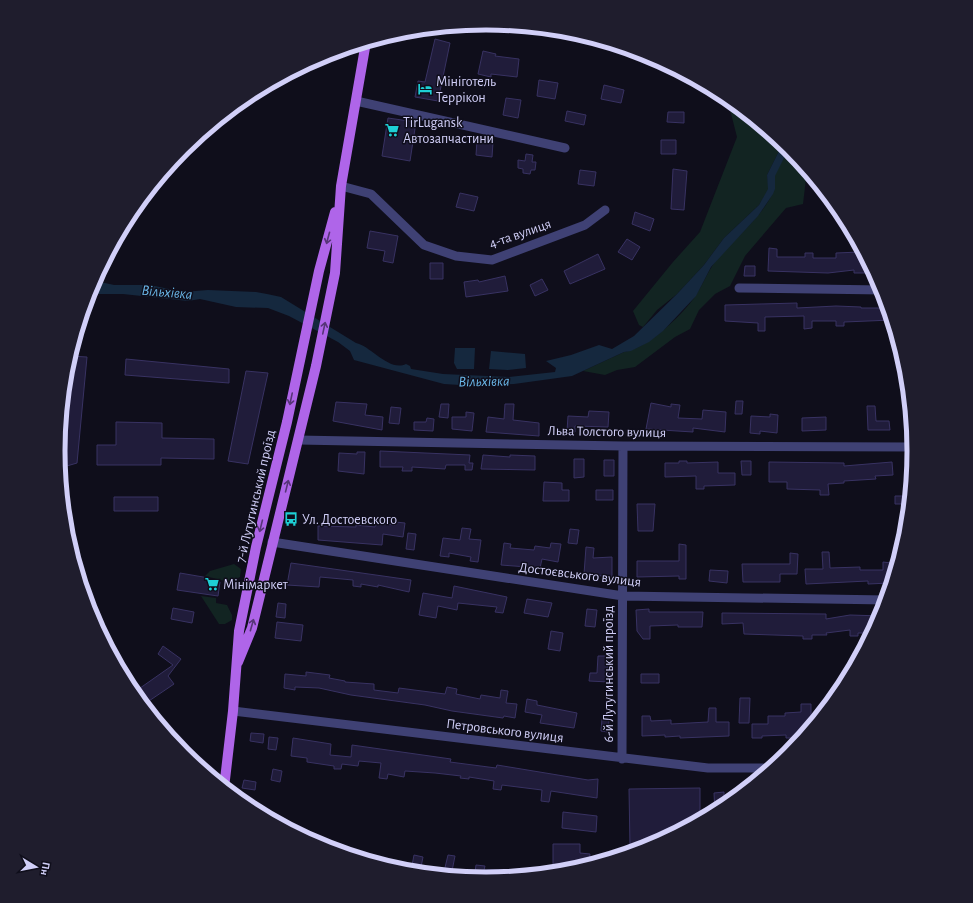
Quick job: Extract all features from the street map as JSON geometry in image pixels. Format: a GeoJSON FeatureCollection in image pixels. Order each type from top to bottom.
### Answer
{"type":"FeatureCollection","features":[{"type":"Feature","properties":{"kind":"main road"},"geometry":{"type":"LineString","coordinates":[[341,186],[365,48]]}},
{"type":"Feature","properties":{"kind":"main road","name":"7-й Лутугинський проїзд"},"geometry":{"type":"LineString","coordinates":[[225,782],[238,662],[239,631],[256,547],[300,361],[319,272],[341,186]]}},
{"type":"Feature","properties":{"kind":"main road","name":"7-й Лутугинський проїзд"},"geometry":{"type":"LineString","coordinates":[[238,662],[252,628],[316,366],[335,273],[341,186]]}},
{"type":"Feature","properties":{"kind":"street"},"geometry":{"type":"LineString","coordinates":[[356,101],[565,148]]}},
{"type":"Feature","properties":{"kind":"street","name":"4-та вулиця"},"geometry":{"type":"LineString","coordinates":[[341,186],[371,194],[424,245],[456,256],[492,260],[584,225],[605,210]]}},
{"type":"Feature","properties":{"kind":"street"},"geometry":{"type":"LineString","coordinates":[[739,288],[876,290]]}},
{"type":"Feature","properties":{"kind":"street","name":"Льва Толстого вулиця"},"geometry":{"type":"LineString","coordinates":[[298,440],[624,446],[908,447]]}},
{"type":"Feature","properties":{"kind":"street","name":"6-й Лутугинський проїзд"},"geometry":{"type":"LineString","coordinates":[[622,759],[624,446]]}},
{"type":"Feature","properties":{"kind":"street","name":"Достоєвського вулиця"},"geometry":{"type":"LineString","coordinates":[[272,542],[623,596],[881,600]]}},
{"type":"Feature","properties":{"kind":"street","name":"Петровського вулиця"},"geometry":{"type":"LineString","coordinates":[[233,711],[622,759],[708,768],[764,768]]}},
{"type":"Feature","properties":{"kind":"green space"},"geometry":{"type":"Polygon","coordinates":[[[729,107],[780,149],[767,175],[769,189],[759,205],[724,238],[704,265],[677,294],[657,310],[643,327],[639,325],[633,311],[700,232],[737,137],[729,107]]]}},
{"type":"Feature","properties":{"kind":"green space"},"geometry":{"type":"Polygon","coordinates":[[[786,155],[806,178],[803,204],[786,208],[745,256],[730,286],[715,294],[699,310],[690,329],[675,337],[635,367],[617,370],[605,375],[583,371],[654,338],[683,312],[696,295],[718,258],[756,218],[769,200],[775,188],[774,177],[786,155]]]}},
{"type":"Feature","properties":{"kind":"green space"},"geometry":{"type":"Polygon","coordinates":[[[234,564],[241,569],[240,577],[229,582],[205,576],[210,571],[234,564]]]}},
{"type":"Feature","properties":{"kind":"green space"},"geometry":{"type":"Polygon","coordinates":[[[201,596],[216,598],[216,603],[227,605],[232,615],[232,620],[225,624],[219,624],[201,596]]]}},
{"type":"Feature","properties":{"kind":"water","name":"Вільхівка"},"geometry":{"type":"Polygon","coordinates":[[[780,149],[786,154],[775,176],[775,189],[773,194],[758,216],[711,267],[696,296],[663,331],[649,342],[631,351],[624,352],[572,376],[514,384],[476,386],[444,384],[354,360],[350,351],[338,342],[289,316],[268,308],[236,307],[200,299],[188,301],[123,294],[95,294],[101,282],[114,285],[150,285],[183,292],[208,290],[256,292],[281,297],[393,365],[400,366],[406,364],[410,366],[411,369],[443,374],[509,377],[555,372],[556,368],[546,361],[571,355],[599,345],[612,349],[634,336],[704,265],[724,238],[759,205],[768,189],[767,175],[780,149]]]}},
{"type":"Feature","properties":{"kind":"water"},"geometry":{"type":"Polygon","coordinates":[[[455,348],[475,348],[474,369],[457,369],[454,363],[455,348]]]}},
{"type":"Feature","properties":{"kind":"water"},"geometry":{"type":"Polygon","coordinates":[[[491,351],[525,354],[526,368],[508,370],[489,369],[491,351]]]}},
{"type":"Feature","properties":{"kind":"building"},"geometry":{"type":"Polygon","coordinates":[[[435,39],[450,43],[438,101],[415,97],[418,81],[425,82],[435,39]]]}},
{"type":"Feature","properties":{"kind":"building"},"geometry":{"type":"Polygon","coordinates":[[[483,51],[496,54],[495,56],[519,59],[517,77],[491,74],[491,77],[478,74],[483,51]]]}},
{"type":"Feature","properties":{"kind":"building"},"geometry":{"type":"Polygon","coordinates":[[[539,80],[558,83],[555,99],[537,96],[539,80]]]}},
{"type":"Feature","properties":{"kind":"building"},"geometry":{"type":"Polygon","coordinates":[[[604,85],[624,90],[621,103],[601,99],[604,85]]]}},
{"type":"Feature","properties":{"kind":"building"},"geometry":{"type":"Polygon","coordinates":[[[506,98],[521,100],[518,118],[503,115],[506,98]]]}},
{"type":"Feature","properties":{"kind":"building"},"geometry":{"type":"Polygon","coordinates":[[[567,111],[586,115],[584,125],[565,121],[567,111]]]}},
{"type":"Feature","properties":{"kind":"building"},"geometry":{"type":"Polygon","coordinates":[[[668,112],[684,112],[684,123],[667,122],[668,112]]]}},
{"type":"Feature","properties":{"kind":"building"},"geometry":{"type":"Polygon","coordinates":[[[388,118],[416,122],[410,161],[382,156],[388,118]]]}},
{"type":"Feature","properties":{"kind":"building"},"geometry":{"type":"Polygon","coordinates":[[[661,140],[676,140],[676,154],[661,154],[661,140]]]}},
{"type":"Feature","properties":{"kind":"building"},"geometry":{"type":"Polygon","coordinates":[[[477,141],[493,142],[492,157],[476,155],[477,141]]]}},
{"type":"Feature","properties":{"kind":"building"},"geometry":{"type":"Polygon","coordinates":[[[526,154],[533,155],[532,162],[536,162],[535,170],[531,170],[530,174],[523,173],[523,169],[518,168],[518,160],[525,161],[526,154]]]}},
{"type":"Feature","properties":{"kind":"building"},"geometry":{"type":"Polygon","coordinates":[[[673,169],[687,171],[684,210],[671,209],[673,169]]]}},
{"type":"Feature","properties":{"kind":"building"},"geometry":{"type":"Polygon","coordinates":[[[580,170],[596,172],[594,186],[578,184],[580,170]]]}},
{"type":"Feature","properties":{"kind":"building"},"geometry":{"type":"Polygon","coordinates":[[[460,193],[478,197],[474,211],[456,207],[460,193]]]}},
{"type":"Feature","properties":{"kind":"building"},"geometry":{"type":"Polygon","coordinates":[[[635,212],[654,219],[650,231],[632,224],[635,212]]]}},
{"type":"Feature","properties":{"kind":"building"},"geometry":{"type":"Polygon","coordinates":[[[370,231],[398,236],[393,263],[383,261],[385,251],[367,248],[370,231]]]}},
{"type":"Feature","properties":{"kind":"building"},"geometry":{"type":"Polygon","coordinates":[[[627,239],[640,247],[632,260],[618,252],[627,239]]]}},
{"type":"Feature","properties":{"kind":"building"},"geometry":{"type":"Polygon","coordinates":[[[769,248],[777,249],[777,257],[805,257],[805,253],[813,253],[813,258],[836,258],[836,253],[858,252],[869,273],[854,273],[854,270],[828,273],[768,271],[769,248]]]}},
{"type":"Feature","properties":{"kind":"building"},"geometry":{"type":"Polygon","coordinates":[[[598,254],[605,269],[570,284],[564,271],[598,254]]]}},
{"type":"Feature","properties":{"kind":"building"},"geometry":{"type":"Polygon","coordinates":[[[430,263],[443,263],[443,279],[430,279],[430,263]]]}},
{"type":"Feature","properties":{"kind":"building"},"geometry":{"type":"Polygon","coordinates":[[[745,266],[755,266],[755,276],[744,276],[745,266]]]}},
{"type":"Feature","properties":{"kind":"building"},"geometry":{"type":"Polygon","coordinates":[[[505,276],[508,291],[466,297],[464,282],[478,280],[479,282],[505,276]]]}},
{"type":"Feature","properties":{"kind":"building"},"geometry":{"type":"Polygon","coordinates":[[[542,279],[548,290],[535,296],[530,285],[542,279]]]}},
{"type":"Feature","properties":{"kind":"building"},"geometry":{"type":"Polygon","coordinates":[[[797,303],[797,308],[836,306],[883,308],[887,320],[844,322],[844,326],[836,326],[836,321],[812,321],[812,328],[804,329],[804,316],[765,317],[765,331],[758,331],[758,323],[725,321],[725,305],[797,303]]]}},
{"type":"Feature","properties":{"kind":"building"},"geometry":{"type":"Polygon","coordinates":[[[76,356],[87,357],[77,463],[66,466],[66,424],[76,356]]]}},
{"type":"Feature","properties":{"kind":"building"},"geometry":{"type":"Polygon","coordinates":[[[126,359],[229,369],[229,383],[125,375],[126,359]]]}},
{"type":"Feature","properties":{"kind":"building"},"geometry":{"type":"Polygon","coordinates":[[[246,371],[268,373],[248,464],[228,461],[246,371]]]}},
{"type":"Feature","properties":{"kind":"building"},"geometry":{"type":"Polygon","coordinates":[[[736,401],[743,401],[742,414],[735,414],[736,401]]]}},
{"type":"Feature","properties":{"kind":"building"},"geometry":{"type":"Polygon","coordinates":[[[336,402],[367,404],[365,415],[383,417],[382,430],[333,421],[336,402]]]}},
{"type":"Feature","properties":{"kind":"building"},"geometry":{"type":"Polygon","coordinates":[[[651,403],[671,407],[671,404],[680,405],[678,418],[702,419],[703,410],[726,412],[725,432],[693,428],[693,432],[646,429],[651,403]]]}},
{"type":"Feature","properties":{"kind":"building"},"geometry":{"type":"Polygon","coordinates":[[[441,404],[449,404],[448,418],[439,417],[441,404]]]}},
{"type":"Feature","properties":{"kind":"building"},"geometry":{"type":"Polygon","coordinates":[[[505,404],[514,404],[513,420],[539,423],[539,436],[486,432],[488,417],[504,419],[505,404]]]}},
{"type":"Feature","properties":{"kind":"building"},"geometry":{"type":"Polygon","coordinates":[[[867,406],[875,406],[876,421],[889,421],[890,430],[868,430],[867,406]]]}},
{"type":"Feature","properties":{"kind":"building"},"geometry":{"type":"Polygon","coordinates":[[[391,407],[401,408],[399,424],[389,423],[391,407]]]}},
{"type":"Feature","properties":{"kind":"building"},"geometry":{"type":"Polygon","coordinates":[[[589,411],[609,412],[608,427],[575,426],[575,432],[567,431],[568,416],[588,417],[589,411]]]}},
{"type":"Feature","properties":{"kind":"building"},"geometry":{"type":"Polygon","coordinates":[[[466,412],[474,413],[472,431],[452,429],[452,417],[466,417],[466,412]]]}},
{"type":"Feature","properties":{"kind":"building"},"geometry":{"type":"Polygon","coordinates":[[[770,414],[778,415],[777,433],[760,431],[760,434],[750,433],[751,416],[770,417],[770,414]]]}},
{"type":"Feature","properties":{"kind":"building"},"geometry":{"type":"Polygon","coordinates":[[[826,417],[826,430],[802,431],[802,418],[826,417]]]}},
{"type":"Feature","properties":{"kind":"building"},"geometry":{"type":"Polygon","coordinates":[[[427,418],[434,419],[433,431],[414,430],[414,422],[426,422],[427,418]]]}},
{"type":"Feature","properties":{"kind":"building"},"geometry":{"type":"Polygon","coordinates":[[[116,422],[162,423],[162,438],[214,439],[214,459],[161,458],[161,465],[97,465],[97,445],[116,445],[116,422]]]}},
{"type":"Feature","properties":{"kind":"building"},"geometry":{"type":"Polygon","coordinates":[[[380,451],[470,455],[469,463],[473,463],[472,470],[465,470],[465,465],[446,465],[445,469],[412,467],[412,471],[402,471],[403,467],[380,467],[380,451]]]}},
{"type":"Feature","properties":{"kind":"building"},"geometry":{"type":"Polygon","coordinates":[[[357,452],[365,452],[364,474],[338,471],[339,453],[357,454],[357,452]]]}},
{"type":"Feature","properties":{"kind":"building"},"geometry":{"type":"Polygon","coordinates":[[[483,455],[510,457],[510,455],[535,456],[535,470],[481,469],[483,455]]]}},
{"type":"Feature","properties":{"kind":"building"},"geometry":{"type":"Polygon","coordinates":[[[574,459],[584,459],[584,477],[574,478],[574,459]]]}},
{"type":"Feature","properties":{"kind":"building"},"geometry":{"type":"Polygon","coordinates":[[[604,460],[614,460],[614,476],[604,476],[604,460]]]}},
{"type":"Feature","properties":{"kind":"building"},"geometry":{"type":"Polygon","coordinates":[[[679,461],[687,461],[687,463],[718,462],[718,473],[735,473],[735,485],[704,486],[704,489],[696,489],[696,476],[665,477],[665,463],[679,463],[679,461]]]}},
{"type":"Feature","properties":{"kind":"building"},"geometry":{"type":"Polygon","coordinates":[[[741,461],[751,461],[751,475],[742,475],[741,461]]]}},
{"type":"Feature","properties":{"kind":"building"},"geometry":{"type":"Polygon","coordinates":[[[769,462],[844,463],[844,466],[892,462],[893,475],[875,476],[876,479],[844,481],[844,483],[828,484],[829,495],[820,495],[820,490],[787,489],[787,482],[769,482],[769,462]]]}},
{"type":"Feature","properties":{"kind":"building"},"geometry":{"type":"Polygon","coordinates":[[[544,482],[562,483],[562,490],[569,490],[569,501],[543,501],[544,482]]]}},
{"type":"Feature","properties":{"kind":"building"},"geometry":{"type":"Polygon","coordinates":[[[596,490],[613,490],[613,500],[596,500],[596,490]]]}},
{"type":"Feature","properties":{"kind":"building"},"geometry":{"type":"Polygon","coordinates":[[[895,496],[905,496],[904,504],[895,504],[895,496]]]}},
{"type":"Feature","properties":{"kind":"building"},"geometry":{"type":"Polygon","coordinates":[[[114,497],[158,497],[158,511],[114,511],[114,497]]]}},
{"type":"Feature","properties":{"kind":"building"},"geometry":{"type":"Polygon","coordinates":[[[637,504],[655,504],[653,531],[638,531],[637,504]]]}},
{"type":"Feature","properties":{"kind":"building"},"geometry":{"type":"Polygon","coordinates":[[[395,522],[405,523],[403,537],[383,534],[382,545],[318,540],[318,526],[356,527],[356,525],[375,527],[376,523],[395,525],[395,522]]]}},
{"type":"Feature","properties":{"kind":"building"},"geometry":{"type":"Polygon","coordinates":[[[462,528],[471,529],[469,539],[481,540],[478,562],[470,561],[471,557],[449,553],[449,557],[440,556],[443,538],[460,540],[462,528]]]}},
{"type":"Feature","properties":{"kind":"building"},"geometry":{"type":"Polygon","coordinates":[[[570,529],[579,530],[577,544],[568,543],[570,529]]]}},
{"type":"Feature","properties":{"kind":"building"},"geometry":{"type":"Polygon","coordinates":[[[408,533],[416,534],[414,550],[406,549],[408,533]]]}},
{"type":"Feature","properties":{"kind":"building"},"geometry":{"type":"Polygon","coordinates":[[[504,543],[511,544],[510,548],[534,550],[535,546],[550,548],[551,543],[561,544],[558,562],[542,559],[540,568],[501,565],[504,543]]]}},
{"type":"Feature","properties":{"kind":"building"},"geometry":{"type":"Polygon","coordinates":[[[679,544],[686,545],[686,579],[679,579],[679,576],[637,577],[637,561],[679,561],[679,544]]]}},
{"type":"Feature","properties":{"kind":"building"},"geometry":{"type":"Polygon","coordinates":[[[586,547],[594,548],[593,558],[612,557],[612,577],[584,574],[586,547]]]}},
{"type":"Feature","properties":{"kind":"building"},"geometry":{"type":"Polygon","coordinates":[[[822,552],[829,552],[830,568],[860,567],[860,570],[883,570],[883,562],[891,563],[891,572],[887,583],[868,584],[868,581],[806,584],[805,569],[823,569],[822,552]]]}},
{"type":"Feature","properties":{"kind":"building"},"geometry":{"type":"Polygon","coordinates":[[[790,553],[798,554],[797,574],[780,574],[780,582],[743,582],[742,564],[790,564],[790,553]]]}},
{"type":"Feature","properties":{"kind":"building"},"geometry":{"type":"Polygon","coordinates":[[[291,563],[411,580],[409,592],[378,585],[378,587],[361,584],[361,587],[353,586],[353,580],[320,577],[319,587],[287,585],[291,563]]]}},
{"type":"Feature","properties":{"kind":"building"},"geometry":{"type":"Polygon","coordinates":[[[710,570],[728,571],[727,583],[709,581],[710,570]]]}},
{"type":"Feature","properties":{"kind":"building"},"geometry":{"type":"Polygon","coordinates":[[[180,573],[209,578],[209,581],[220,582],[218,596],[177,590],[180,573]]]}},
{"type":"Feature","properties":{"kind":"building"},"geometry":{"type":"Polygon","coordinates":[[[454,586],[507,597],[503,613],[495,612],[497,607],[458,603],[457,610],[438,606],[436,618],[419,615],[423,593],[452,598],[454,586]]]}},
{"type":"Feature","properties":{"kind":"building"},"geometry":{"type":"Polygon","coordinates":[[[527,599],[552,603],[548,617],[524,613],[527,599]]]}},
{"type":"Feature","properties":{"kind":"building"},"geometry":{"type":"Polygon","coordinates":[[[278,603],[286,604],[285,618],[276,617],[278,603]]]}},
{"type":"Feature","properties":{"kind":"building"},"geometry":{"type":"Polygon","coordinates":[[[173,608],[194,612],[192,623],[171,619],[173,608]]]}},
{"type":"Feature","properties":{"kind":"building"},"geometry":{"type":"Polygon","coordinates":[[[587,609],[597,610],[595,627],[585,626],[587,609]]]}},
{"type":"Feature","properties":{"kind":"building"},"geometry":{"type":"Polygon","coordinates":[[[649,609],[649,612],[703,612],[702,627],[678,627],[678,625],[650,626],[650,639],[643,639],[637,631],[636,610],[649,609]]]}},
{"type":"Feature","properties":{"kind":"building"},"geometry":{"type":"Polygon","coordinates":[[[722,613],[826,614],[826,619],[850,615],[875,616],[867,633],[858,633],[858,636],[850,636],[850,630],[826,633],[827,635],[812,635],[812,639],[803,639],[803,636],[744,634],[743,623],[722,624],[722,613]]]}},
{"type":"Feature","properties":{"kind":"building"},"geometry":{"type":"Polygon","coordinates":[[[277,622],[303,625],[301,641],[275,638],[277,622]]]}},
{"type":"Feature","properties":{"kind":"building"},"geometry":{"type":"Polygon","coordinates":[[[551,631],[563,633],[560,651],[548,649],[551,631]]]}},
{"type":"Feature","properties":{"kind":"building"},"geometry":{"type":"Polygon","coordinates":[[[163,646],[181,659],[168,676],[174,684],[148,702],[138,689],[173,665],[158,654],[163,646]]]}},
{"type":"Feature","properties":{"kind":"building"},"geometry":{"type":"Polygon","coordinates":[[[598,656],[608,656],[607,673],[610,674],[609,682],[589,681],[590,673],[597,673],[598,656]]]}},
{"type":"Feature","properties":{"kind":"building"},"geometry":{"type":"Polygon","coordinates":[[[306,672],[330,675],[329,678],[345,682],[374,684],[374,690],[398,693],[399,688],[445,694],[447,687],[457,689],[456,694],[480,699],[481,695],[500,698],[501,690],[508,691],[506,703],[517,704],[515,718],[504,716],[503,718],[452,711],[425,705],[351,695],[319,688],[295,687],[295,690],[284,688],[285,674],[306,676],[306,672]]]}},
{"type":"Feature","properties":{"kind":"building"},"geometry":{"type":"Polygon","coordinates":[[[641,674],[659,674],[659,683],[641,683],[641,674]]]}},
{"type":"Feature","properties":{"kind":"building"},"geometry":{"type":"Polygon","coordinates":[[[740,698],[750,698],[749,723],[739,723],[740,698]]]}},
{"type":"Feature","properties":{"kind":"building"},"geometry":{"type":"Polygon","coordinates":[[[527,699],[537,701],[537,705],[577,713],[574,728],[540,723],[542,715],[525,712],[527,699]]]}},
{"type":"Feature","properties":{"kind":"building"},"geometry":{"type":"Polygon","coordinates":[[[801,704],[811,704],[811,720],[795,738],[786,738],[786,735],[752,738],[752,724],[768,724],[768,716],[785,716],[785,713],[801,712],[801,704]]]}},
{"type":"Feature","properties":{"kind":"building"},"geometry":{"type":"Polygon","coordinates":[[[709,708],[716,708],[716,722],[729,722],[729,736],[680,738],[680,736],[665,737],[665,735],[642,736],[642,716],[650,716],[651,721],[671,720],[671,724],[708,722],[709,708]]]}},
{"type":"Feature","properties":{"kind":"building"},"geometry":{"type":"Polygon","coordinates":[[[602,719],[609,720],[608,732],[601,731],[602,719]]]}},
{"type":"Feature","properties":{"kind":"building"},"geometry":{"type":"Polygon","coordinates":[[[251,733],[264,734],[263,743],[250,741],[251,733]]]}},
{"type":"Feature","properties":{"kind":"building"},"geometry":{"type":"Polygon","coordinates":[[[269,737],[278,738],[276,750],[268,749],[269,737]]]}},
{"type":"Feature","properties":{"kind":"building"},"geometry":{"type":"Polygon","coordinates":[[[293,738],[331,744],[330,755],[351,757],[352,745],[451,759],[450,762],[496,768],[497,765],[588,780],[598,779],[597,798],[551,791],[549,802],[541,801],[542,790],[502,785],[501,790],[493,789],[494,781],[469,777],[469,779],[460,778],[461,776],[435,773],[405,771],[404,777],[388,774],[387,779],[379,778],[381,763],[359,761],[358,766],[342,764],[341,769],[334,769],[334,766],[307,762],[307,758],[291,756],[293,738]]]}},
{"type":"Feature","properties":{"kind":"building"},"geometry":{"type":"Polygon","coordinates":[[[273,769],[282,771],[280,782],[271,780],[273,769]]]}},
{"type":"Feature","properties":{"kind":"building"},"geometry":{"type":"Polygon","coordinates":[[[244,780],[256,782],[255,790],[242,788],[244,780]]]}},
{"type":"Feature","properties":{"kind":"building"},"geometry":{"type":"Polygon","coordinates":[[[700,788],[700,815],[673,830],[630,847],[629,789],[700,788]]]}},
{"type":"Feature","properties":{"kind":"building"},"geometry":{"type":"Polygon","coordinates":[[[724,792],[724,800],[715,806],[714,793],[724,792]]]}},
{"type":"Feature","properties":{"kind":"building"},"geometry":{"type":"Polygon","coordinates":[[[563,812],[597,816],[596,832],[562,828],[563,812]]]}},
{"type":"Feature","properties":{"kind":"building"},"geometry":{"type":"Polygon","coordinates":[[[553,844],[580,844],[580,853],[590,854],[589,860],[553,867],[553,844]]]}},
{"type":"Feature","properties":{"kind":"building"},"geometry":{"type":"Polygon","coordinates":[[[414,855],[423,857],[421,868],[412,866],[414,855]]]}},
{"type":"Feature","properties":{"kind":"building"},"geometry":{"type":"Polygon","coordinates":[[[448,855],[455,856],[452,871],[444,870],[448,855]]]}},
{"type":"Feature","properties":{"kind":"building"},"geometry":{"type":"Polygon","coordinates":[[[476,865],[485,866],[484,870],[537,869],[514,872],[475,873],[476,865]]]}},
{"type":"Feature","properties":{"kind":"place","name":"Мініготель Террікон"},"geometry":{"type":"Point","coordinates":[425,89]}},
{"type":"Feature","properties":{"kind":"place","name":"TirLugansk Автозапчастини"},"geometry":{"type":"Point","coordinates":[392,130]}},
{"type":"Feature","properties":{"kind":"place","name":"Ул. Достоевского"},"geometry":{"type":"Point","coordinates":[291,519]}},
{"type":"Feature","properties":{"kind":"place","name":"Мінімаркет"},"geometry":{"type":"Point","coordinates":[212,584]}}]}
